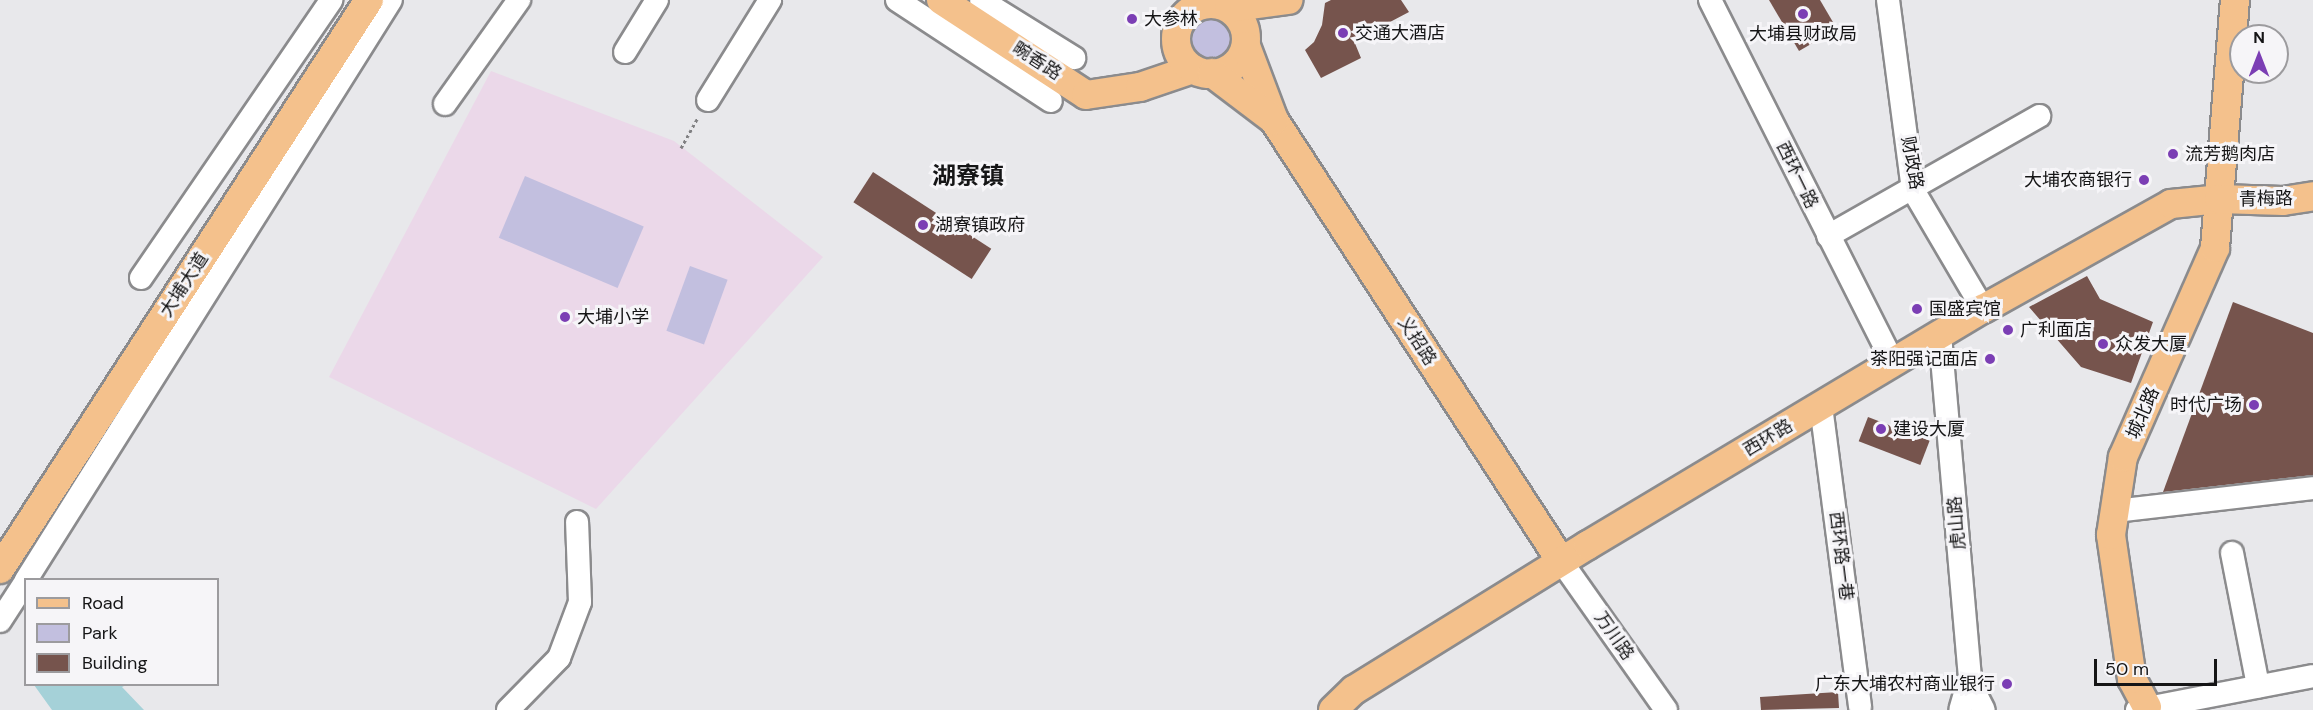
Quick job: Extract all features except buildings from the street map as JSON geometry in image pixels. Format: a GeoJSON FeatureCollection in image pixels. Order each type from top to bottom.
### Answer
{"type":"FeatureCollection","features":[{"type":"Feature","properties":{"kind":"main road","name":"大埔大道"},"geometry":{"type":"LineString","coordinates":[[0,558],[359,0]]}},
{"type":"Feature","properties":{"kind":"main road","name":"大埔大道"},"geometry":{"type":"LineString","coordinates":[[0,569],[369,0]]}},
{"type":"Feature","properties":{"kind":"main road","name":"畹香路"},"geometry":{"type":"LineString","coordinates":[[941,0],[1086,95],[1140,87],[1203,71]]}},
{"type":"Feature","properties":{"kind":"main road"},"geometry":{"type":"LineString","coordinates":[[1140,87],[1179,17],[1193,8],[1214,4],[1288,0]]}},
{"type":"Feature","properties":{"kind":"main road"},"geometry":{"type":"LineString","coordinates":[[1203,71],[1230,69],[1246,42],[1288,0]]}},
{"type":"Feature","properties":{"kind":"main road","name":"城北路"},"geometry":{"type":"LineString","coordinates":[[2222,125],[2218,118],[2229,0]]}},
{"type":"Feature","properties":{"kind":"main road","name":"城北路"},"geometry":{"type":"LineString","coordinates":[[2144,709],[2132,679],[2110,535],[2123,457],[2214,249],[2222,125],[2235,0]]}},
{"type":"Feature","properties":{"kind":"main road"},"geometry":{"type":"LineString","coordinates":[[1214,4],[1242,20],[1246,42],[1274,120]]}},
{"type":"Feature","properties":{"kind":"main road"},"geometry":{"type":"LineString","coordinates":[[1179,17],[1181,57],[1274,120]]}},
{"type":"Feature","properties":{"kind":"main road","name":"义招路"},"geometry":{"type":"LineString","coordinates":[[1274,120],[1561,561]]}},
{"type":"Feature","properties":{"kind":"main road","name":"青梅路"},"geometry":{"type":"LineString","coordinates":[[2219,199],[2283,201],[2313,196]]}},
{"type":"Feature","properties":{"kind":"main road","name":"西环路"},"geometry":{"type":"LineString","coordinates":[[1333,710],[1354,690],[1561,561],[1983,309],[2171,204],[2219,199]]}},
{"type":"Feature","properties":{"kind":"street"},"geometry":{"type":"LineString","coordinates":[[141,278],[331,0]]}},
{"type":"Feature","properties":{"kind":"street"},"geometry":{"type":"LineString","coordinates":[[27,578],[391,0]]}},
{"type":"Feature","properties":{"kind":"street"},"geometry":{"type":"LineString","coordinates":[[445,104],[519,0]]}},
{"type":"Feature","properties":{"kind":"street"},"geometry":{"type":"LineString","coordinates":[[625,52],[657,0]]}},
{"type":"Feature","properties":{"kind":"street"},"geometry":{"type":"LineString","coordinates":[[708,100],[770,0]]}},
{"type":"Feature","properties":{"kind":"street"},"geometry":{"type":"LineString","coordinates":[[897,0],[1051,100]]}},
{"type":"Feature","properties":{"kind":"street"},"geometry":{"type":"LineString","coordinates":[[981,0],[1074,58]]}},
{"type":"Feature","properties":{"kind":"street","name":"西环一路"},"geometry":{"type":"LineString","coordinates":[[1710,0],[1886,349]]}},
{"type":"Feature","properties":{"kind":"street","name":"财政路"},"geometry":{"type":"LineString","coordinates":[[1888,0],[1913,190],[1983,309]]}},
{"type":"Feature","properties":{"kind":"street"},"geometry":{"type":"LineString","coordinates":[[1828,236],[1913,190],[2039,116]]}},
{"type":"Feature","properties":{"kind":"street","name":"虎山路"},"geometry":{"type":"LineString","coordinates":[[1940,335],[1970,683],[1960,710]]}},
{"type":"Feature","properties":{"kind":"street","name":"西环路一巷"},"geometry":{"type":"LineString","coordinates":[[1821,406],[1860,706]]}},
{"type":"Feature","properties":{"kind":"street"},"geometry":{"type":"LineString","coordinates":[[2115,511],[2313,488]]}},
{"type":"Feature","properties":{"kind":"street"},"geometry":{"type":"LineString","coordinates":[[508,710],[559,658],[580,602],[577,522]]}},
{"type":"Feature","properties":{"kind":"street"},"geometry":{"type":"LineString","coordinates":[[2232,553],[2258,686]]}},
{"type":"Feature","properties":{"kind":"street","name":"万川路"},"geometry":{"type":"LineString","coordinates":[[1561,561],[1666,710]]}},
{"type":"Feature","properties":{"kind":"street"},"geometry":{"type":"LineString","coordinates":[[0,621],[24,583]]}},
{"type":"Feature","properties":{"kind":"street"},"geometry":{"type":"LineString","coordinates":[[2144,709],[2313,676]]}},
{"type":"Feature","properties":{"kind":"street"},"geometry":{"type":"LineString","coordinates":[[1970,683],[1984,710]]}},
{"type":"Feature","properties":{"kind":"path"},"geometry":{"type":"LineString","coordinates":[[681,148],[708,100]]}},
{"type":"Feature","properties":{"kind":"shaded area","name":"大埔小学"},"geometry":{"type":"Polygon","coordinates":[[[491,71],[674,141],[823,257],[596,509],[329,377],[491,71]]]}},
{"type":"Feature","properties":{"kind":"green space"},"geometry":{"type":"Polygon","coordinates":[[[1212,16],[1221,17],[1228,22],[1233,29],[1233,47],[1228,54],[1221,59],[1212,60],[1203,59],[1196,54],[1191,47],[1190,38],[1191,29],[1196,22],[1203,17],[1212,16]]]}},
{"type":"Feature","properties":{"kind":"green space"},"geometry":{"type":"Polygon","coordinates":[[[525,176],[644,226],[618,288],[499,238],[525,176]]]}},
{"type":"Feature","properties":{"kind":"green space"},"geometry":{"type":"Polygon","coordinates":[[[690,266],[728,280],[704,345],[666,331],[690,266]]]}},
{"type":"Feature","properties":{"kind":"water"},"geometry":{"type":"Polygon","coordinates":[[[35,686],[124,686],[122,687],[144,710],[52,710],[35,686]]]}},
{"type":"Feature","properties":{"kind":"place","name":"大埔县财政局"},"geometry":{"type":"Point","coordinates":[1803,14]}},
{"type":"Feature","properties":{"kind":"place","name":"大参林"},"geometry":{"type":"Point","coordinates":[1132,19]}},
{"type":"Feature","properties":{"kind":"place","name":"交通大酒店"},"geometry":{"type":"Point","coordinates":[1343,33]}},
{"type":"Feature","properties":{"kind":"place","name":"流芳鹅肉店"},"geometry":{"type":"Point","coordinates":[2173,154]}},
{"type":"Feature","properties":{"kind":"place","name":"大埔农商银行"},"geometry":{"type":"Point","coordinates":[2144,180]}},
{"type":"Feature","properties":{"kind":"place","name":"湖寮镇政府"},"geometry":{"type":"Point","coordinates":[923,225]}},
{"type":"Feature","properties":{"kind":"place","name":"国盛宾馆"},"geometry":{"type":"Point","coordinates":[1917,309]}},
{"type":"Feature","properties":{"kind":"place","name":"大埔小学"},"geometry":{"type":"Point","coordinates":[565,317]}},
{"type":"Feature","properties":{"kind":"place","name":"广利面店"},"geometry":{"type":"Point","coordinates":[2008,330]}},
{"type":"Feature","properties":{"kind":"place","name":"众发大厦"},"geometry":{"type":"Point","coordinates":[2103,344]}},
{"type":"Feature","properties":{"kind":"place","name":"茶阳强记面店"},"geometry":{"type":"Point","coordinates":[1990,359]}},
{"type":"Feature","properties":{"kind":"place","name":"时代广场"},"geometry":{"type":"Point","coordinates":[2254,405]}},
{"type":"Feature","properties":{"kind":"place","name":"建设大厦"},"geometry":{"type":"Point","coordinates":[1881,429]}},
{"type":"Feature","properties":{"kind":"place","name":"广东大埔农村商业银行"},"geometry":{"type":"Point","coordinates":[2007,684]}},
{"type":"Feature","properties":{"kind":"district","name":"湖寮镇"},"geometry":{"type":"Point","coordinates":[968,176]}}]}
